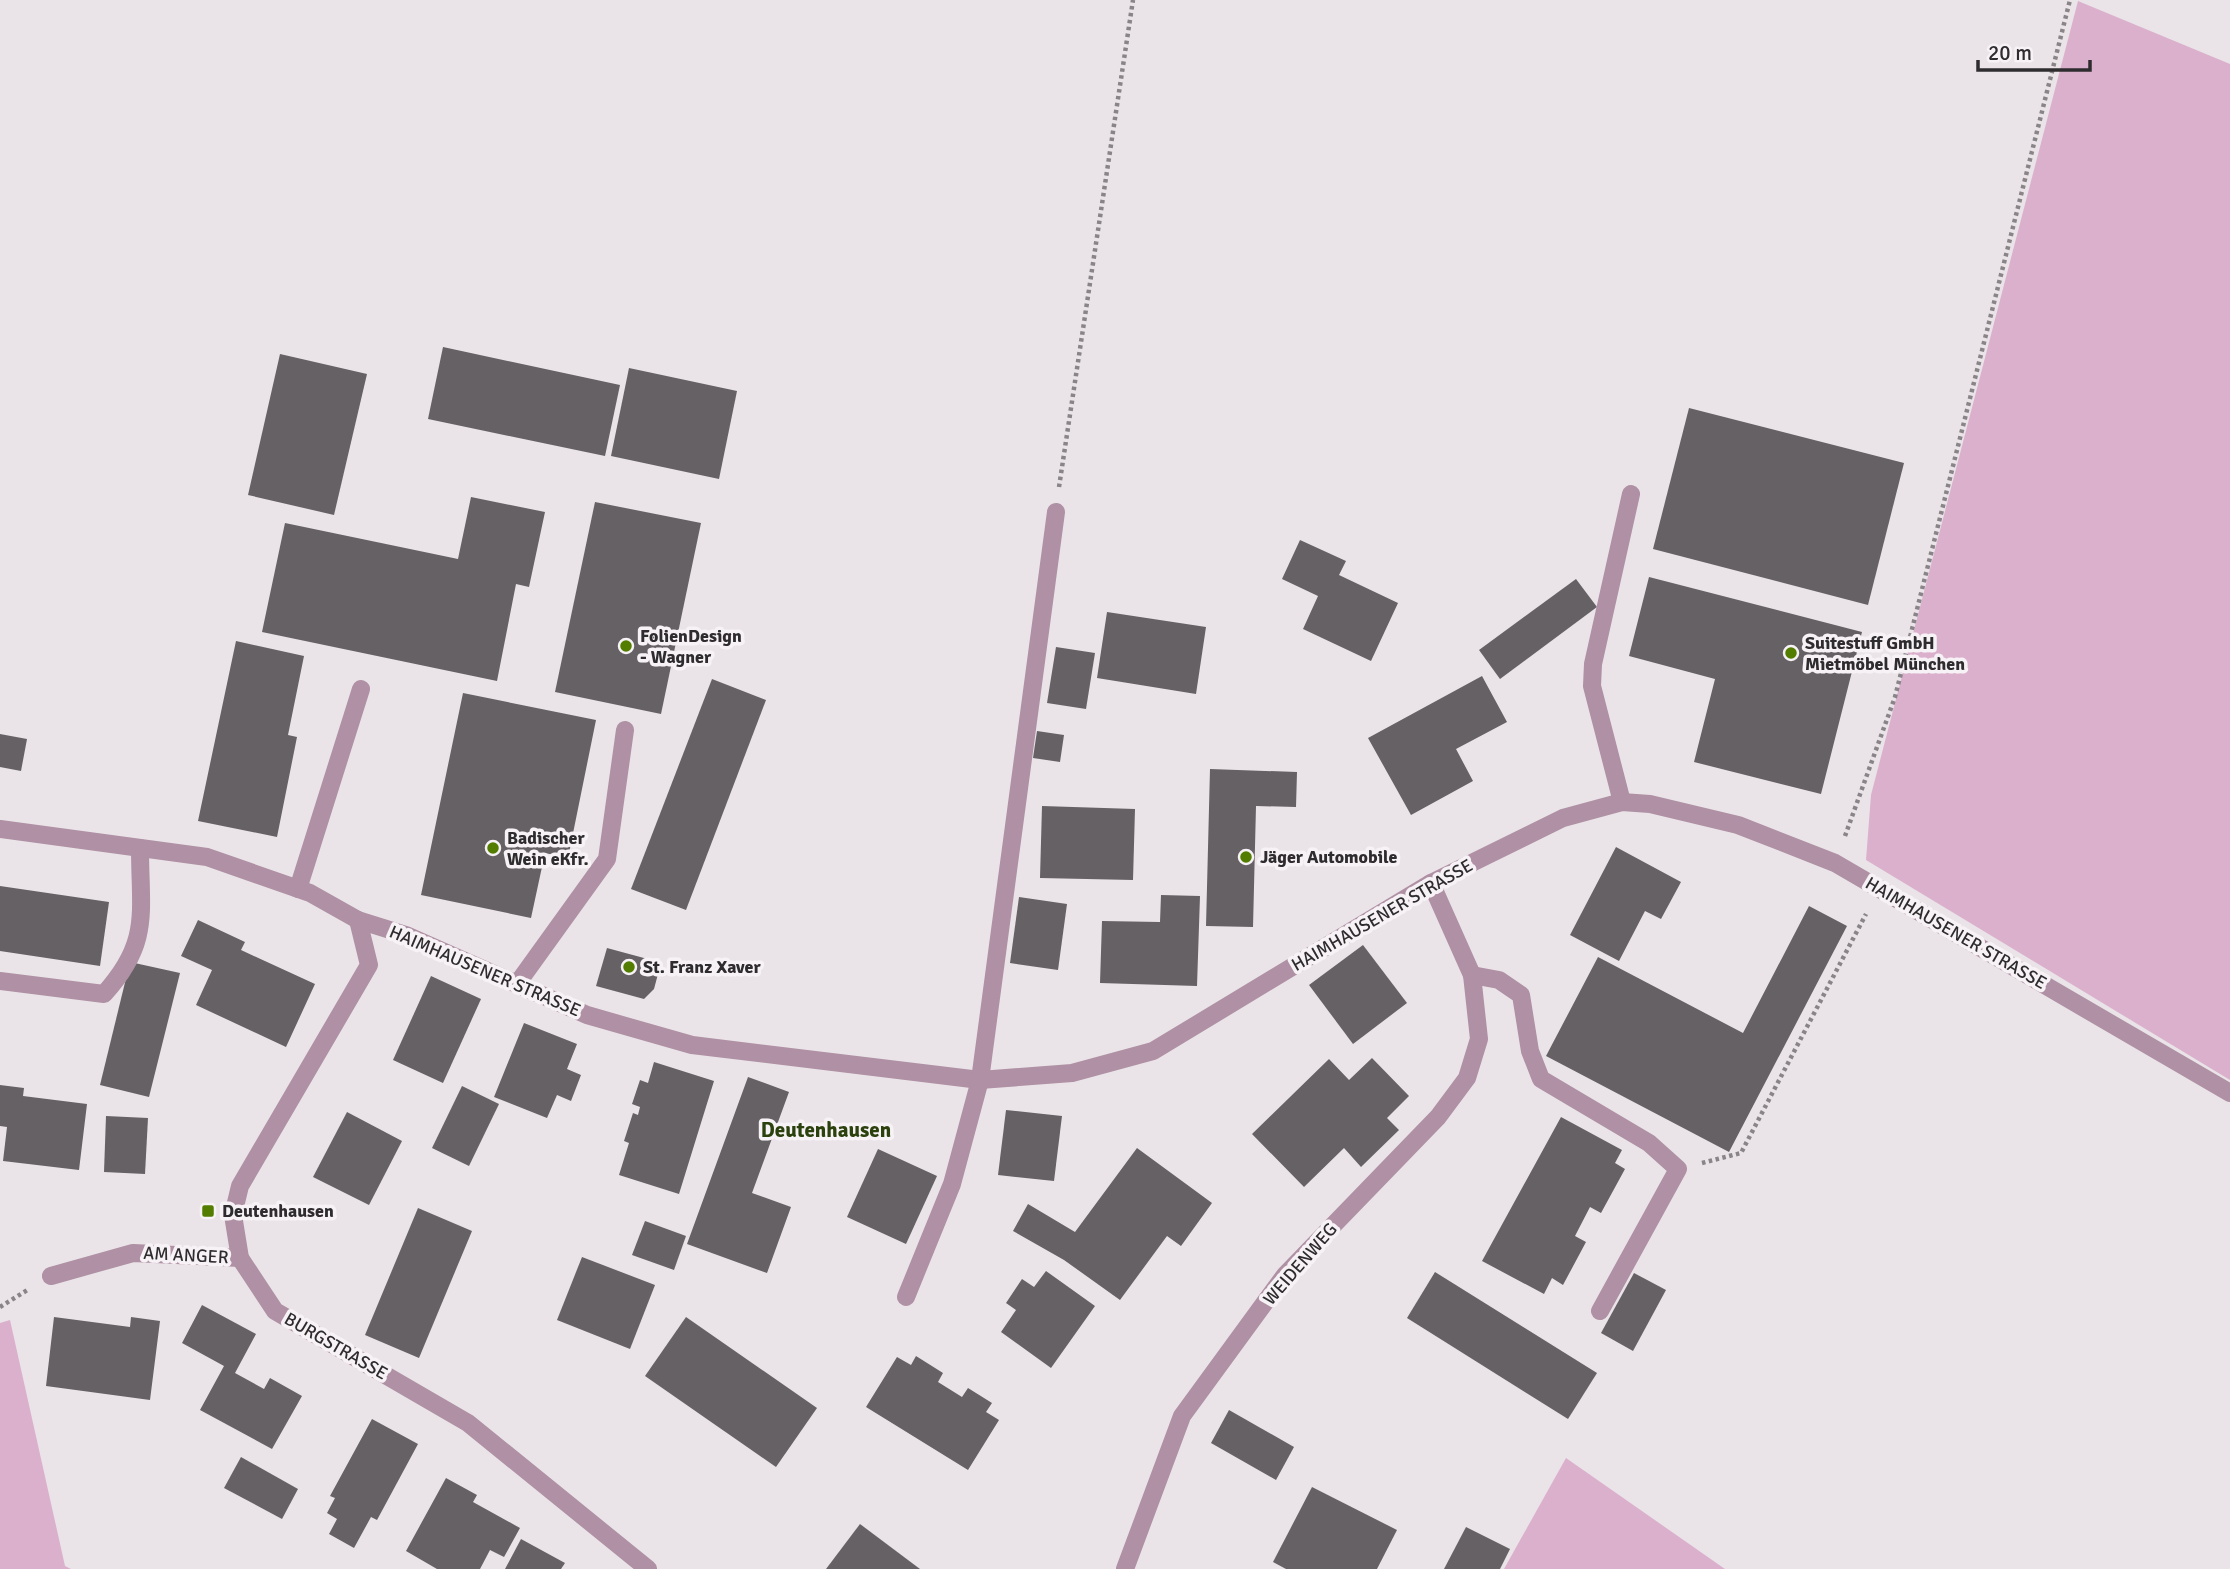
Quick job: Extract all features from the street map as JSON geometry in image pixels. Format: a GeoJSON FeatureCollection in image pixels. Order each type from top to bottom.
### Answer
{"type":"FeatureCollection","features":[{"type":"Feature","properties":{"kind":"street"},"geometry":{"type":"LineString","coordinates":[[1622,802],[1592,685],[1593,664],[1631,494]]}},
{"type":"Feature","properties":{"kind":"street"},"geometry":{"type":"LineString","coordinates":[[906,1297],[952,1184],[980,1080],[1056,512]]}},
{"type":"Feature","properties":{"kind":"street"},"geometry":{"type":"LineString","coordinates":[[298,889],[361,689]]}},
{"type":"Feature","properties":{"kind":"street"},"geometry":{"type":"LineString","coordinates":[[517,984],[607,859],[625,730]]}},
{"type":"Feature","properties":{"kind":"street","name":"HAIMHAUSENER STRASSE"},"geometry":{"type":"LineString","coordinates":[[0,830],[207,857],[298,889],[358,920],[406,935],[587,1015],[692,1045],[980,1080],[1072,1073],[1153,1051],[1431,883],[1563,818],[1622,802],[1650,804],[1738,825],[1835,863],[2230,1093]]}},
{"type":"Feature","properties":{"kind":"street"},"geometry":{"type":"LineString","coordinates":[[0,981],[104,994],[122,974],[140,938],[141,848]]}},
{"type":"Feature","properties":{"kind":"street","name":"WEIDENWEG"},"geometry":{"type":"LineString","coordinates":[[1125,1569],[1182,1416],[1285,1275],[1438,1116],[1467,1078],[1479,1039],[1472,975],[1431,883]]}},
{"type":"Feature","properties":{"kind":"street","name":"BURGSTRASSE"},"geometry":{"type":"LineString","coordinates":[[358,920],[369,965],[240,1186],[233,1215],[240,1258],[275,1311],[468,1423],[648,1569]]}},
{"type":"Feature","properties":{"kind":"street"},"geometry":{"type":"LineString","coordinates":[[1472,975],[1499,980],[1521,995],[1530,1051],[1541,1079],[1649,1143],[1678,1170],[1600,1311]]}},
{"type":"Feature","properties":{"kind":"street","name":"AM ANGER"},"geometry":{"type":"LineString","coordinates":[[51,1276],[133,1253],[240,1258]]}},
{"type":"Feature","properties":{"kind":"path"},"geometry":{"type":"LineString","coordinates":[[1056,512],[1133,0]]}},
{"type":"Feature","properties":{"kind":"path"},"geometry":{"type":"LineString","coordinates":[[1835,863],[1895,697],[2070,0]]}},
{"type":"Feature","properties":{"kind":"path"},"geometry":{"type":"LineString","coordinates":[[1678,1170],[1741,1153],[1879,889]]}},
{"type":"Feature","properties":{"kind":"shaded area"},"geometry":{"type":"Polygon","coordinates":[[[2078,1],[2230,64],[2230,1080],[1866,860],[1871,795],[2078,1]]]}},
{"type":"Feature","properties":{"kind":"shaded area"},"geometry":{"type":"Polygon","coordinates":[[[10,1320],[65,1566],[71,1569],[0,1569],[0,1323],[10,1320]]]}},
{"type":"Feature","properties":{"kind":"shaded area"},"geometry":{"type":"Polygon","coordinates":[[[1566,1458],[1725,1569],[1504,1569],[1566,1458]]]}},
{"type":"Feature","properties":{"kind":"building"},"geometry":{"type":"Polygon","coordinates":[[[443,347],[620,385],[605,456],[428,419],[443,347]]]}},
{"type":"Feature","properties":{"kind":"building"},"geometry":{"type":"Polygon","coordinates":[[[280,354],[367,374],[334,515],[248,495],[280,354]]]}},
{"type":"Feature","properties":{"kind":"building"},"geometry":{"type":"Polygon","coordinates":[[[629,368],[737,391],[719,479],[611,456],[629,368]]]}},
{"type":"Feature","properties":{"kind":"building"},"geometry":{"type":"Polygon","coordinates":[[[1689,408],[1904,463],[1868,605],[1653,549],[1689,408]]]}},
{"type":"Feature","properties":{"kind":"building"},"geometry":{"type":"Polygon","coordinates":[[[471,497],[545,512],[529,587],[516,584],[497,681],[262,632],[285,523],[458,559],[471,497]]]}},
{"type":"Feature","properties":{"kind":"building"},"geometry":{"type":"Polygon","coordinates":[[[595,502],[701,523],[661,714],[555,692],[595,502]]]}},
{"type":"Feature","properties":{"kind":"building"},"geometry":{"type":"Polygon","coordinates":[[[1300,540],[1346,561],[1339,575],[1398,603],[1371,661],[1303,629],[1318,596],[1282,579],[1300,540]]]}},
{"type":"Feature","properties":{"kind":"building"},"geometry":{"type":"Polygon","coordinates":[[[1649,577],[1862,632],[1821,794],[1694,762],[1715,679],[1629,656],[1649,577]]]}},
{"type":"Feature","properties":{"kind":"building"},"geometry":{"type":"Polygon","coordinates":[[[1576,579],[1597,607],[1500,679],[1479,650],[1576,579]]]}},
{"type":"Feature","properties":{"kind":"building"},"geometry":{"type":"Polygon","coordinates":[[[1107,612],[1206,627],[1196,694],[1097,678],[1107,612]]]}},
{"type":"Feature","properties":{"kind":"building"},"geometry":{"type":"Polygon","coordinates":[[[236,641],[304,656],[288,735],[297,737],[277,837],[198,821],[236,641]]]}},
{"type":"Feature","properties":{"kind":"building"},"geometry":{"type":"Polygon","coordinates":[[[1056,647],[1095,653],[1086,709],[1047,703],[1056,647]]]}},
{"type":"Feature","properties":{"kind":"building"},"geometry":{"type":"Polygon","coordinates":[[[1482,676],[1507,722],[1456,749],[1473,781],[1411,815],[1368,738],[1482,676]]]}},
{"type":"Feature","properties":{"kind":"building"},"geometry":{"type":"Polygon","coordinates":[[[712,679],[766,700],[686,910],[631,889],[712,679]]]}},
{"type":"Feature","properties":{"kind":"building"},"geometry":{"type":"Polygon","coordinates":[[[463,693],[596,720],[568,858],[545,853],[531,918],[421,895],[463,693]]]}},
{"type":"Feature","properties":{"kind":"building"},"geometry":{"type":"Polygon","coordinates":[[[1037,731],[1064,735],[1060,762],[1033,758],[1037,731]]]}},
{"type":"Feature","properties":{"kind":"building"},"geometry":{"type":"Polygon","coordinates":[[[0,734],[27,739],[21,771],[0,767],[0,734]]]}},
{"type":"Feature","properties":{"kind":"building"},"geometry":{"type":"Polygon","coordinates":[[[1210,769],[1297,772],[1296,807],[1256,806],[1253,927],[1206,926],[1210,769]]]}},
{"type":"Feature","properties":{"kind":"building"},"geometry":{"type":"Polygon","coordinates":[[[1042,806],[1135,809],[1133,880],[1040,878],[1042,806]]]}},
{"type":"Feature","properties":{"kind":"building"},"geometry":{"type":"Polygon","coordinates":[[[1616,847],[1681,882],[1661,919],[1645,911],[1619,961],[1570,935],[1616,847]]]}},
{"type":"Feature","properties":{"kind":"building"},"geometry":{"type":"Polygon","coordinates":[[[0,886],[109,902],[100,966],[0,951],[0,886]]]}},
{"type":"Feature","properties":{"kind":"building"},"geometry":{"type":"Polygon","coordinates":[[[1161,895],[1200,896],[1197,986],[1100,983],[1102,921],[1160,922],[1161,895]]]}},
{"type":"Feature","properties":{"kind":"building"},"geometry":{"type":"Polygon","coordinates":[[[1019,897],[1067,904],[1058,970],[1010,963],[1019,897]]]}},
{"type":"Feature","properties":{"kind":"building"},"geometry":{"type":"Polygon","coordinates":[[[1809,906],[1847,926],[1729,1152],[1546,1056],[1598,957],[1743,1033],[1809,906]]]}},
{"type":"Feature","properties":{"kind":"building"},"geometry":{"type":"Polygon","coordinates":[[[198,920],[245,942],[241,950],[315,984],[286,1047],[196,1005],[212,970],[181,956],[198,920]]]}},
{"type":"Feature","properties":{"kind":"building"},"geometry":{"type":"Polygon","coordinates":[[[1363,945],[1407,1003],[1353,1044],[1309,985],[1363,945]]]}},
{"type":"Feature","properties":{"kind":"building","name":"St. Franz Xaver"},"geometry":{"type":"Polygon","coordinates":[[[607,948],[655,961],[658,974],[654,989],[644,999],[596,986],[607,948]]]}},
{"type":"Feature","properties":{"kind":"building"},"geometry":{"type":"Polygon","coordinates":[[[130,962],[180,973],[149,1097],[100,1085],[130,962]]]}},
{"type":"Feature","properties":{"kind":"building"},"geometry":{"type":"Polygon","coordinates":[[[431,976],[481,999],[443,1083],[393,1060],[431,976]]]}},
{"type":"Feature","properties":{"kind":"building"},"geometry":{"type":"Polygon","coordinates":[[[524,1023],[577,1044],[567,1069],[581,1075],[571,1101],[557,1095],[547,1118],[494,1097],[524,1023]]]}},
{"type":"Feature","properties":{"kind":"building"},"geometry":{"type":"Polygon","coordinates":[[[1372,1058],[1409,1096],[1387,1118],[1399,1130],[1361,1167],[1344,1148],[1304,1187],[1252,1134],[1329,1059],[1349,1080],[1372,1058]]]}},
{"type":"Feature","properties":{"kind":"building"},"geometry":{"type":"Polygon","coordinates":[[[654,1062],[714,1081],[679,1194],[619,1175],[629,1143],[624,1141],[633,1113],[638,1115],[640,1107],[632,1104],[640,1080],[648,1083],[654,1062]]]}},
{"type":"Feature","properties":{"kind":"building"},"geometry":{"type":"Polygon","coordinates":[[[748,1077],[789,1092],[752,1193],[791,1207],[767,1273],[687,1244],[748,1077]]]}},
{"type":"Feature","properties":{"kind":"building"},"geometry":{"type":"Polygon","coordinates":[[[0,1085],[24,1088],[23,1096],[87,1104],[79,1170],[3,1161],[7,1127],[0,1126],[0,1085]]]}},
{"type":"Feature","properties":{"kind":"building"},"geometry":{"type":"Polygon","coordinates":[[[462,1086],[499,1104],[469,1166],[432,1148],[462,1086]]]}},
{"type":"Feature","properties":{"kind":"building"},"geometry":{"type":"Polygon","coordinates":[[[1006,1110],[1062,1116],[1054,1181],[998,1175],[1006,1110]]]}},
{"type":"Feature","properties":{"kind":"building"},"geometry":{"type":"Polygon","coordinates":[[[347,1112],[402,1141],[369,1205],[313,1177],[347,1112]]]}},
{"type":"Feature","properties":{"kind":"building"},"geometry":{"type":"Polygon","coordinates":[[[106,1116],[148,1118],[145,1174],[104,1172],[106,1116]]]}},
{"type":"Feature","properties":{"kind":"building"},"geometry":{"type":"Polygon","coordinates":[[[1561,1117],[1622,1150],[1615,1163],[1625,1169],[1601,1213],[1590,1207],[1575,1236],[1586,1242],[1563,1285],[1552,1278],[1544,1294],[1482,1261],[1561,1117]]]}},
{"type":"Feature","properties":{"kind":"building"},"geometry":{"type":"Polygon","coordinates":[[[1137,1148],[1212,1203],[1181,1246],[1167,1236],[1120,1300],[1064,1260],[1013,1231],[1028,1204],[1075,1232],[1137,1148]]]}},
{"type":"Feature","properties":{"kind":"building"},"geometry":{"type":"Polygon","coordinates":[[[878,1149],[937,1176],[906,1244],[847,1217],[878,1149]]]}},
{"type":"Feature","properties":{"kind":"building"},"geometry":{"type":"Polygon","coordinates":[[[418,1208],[472,1231],[419,1358],[365,1335],[418,1208]]]}},
{"type":"Feature","properties":{"kind":"building"},"geometry":{"type":"Polygon","coordinates":[[[645,1221],[686,1236],[674,1270],[632,1255],[645,1221]]]}},
{"type":"Feature","properties":{"kind":"building"},"geometry":{"type":"Polygon","coordinates":[[[582,1257],[655,1285],[630,1349],[557,1320],[582,1257]]]}},
{"type":"Feature","properties":{"kind":"building"},"geometry":{"type":"Polygon","coordinates":[[[1046,1271],[1095,1306],[1051,1368],[1001,1332],[1016,1310],[1006,1303],[1022,1279],[1034,1287],[1046,1271]]]}},
{"type":"Feature","properties":{"kind":"building"},"geometry":{"type":"Polygon","coordinates":[[[1435,1272],[1597,1373],[1568,1419],[1407,1318],[1435,1272]]]}},
{"type":"Feature","properties":{"kind":"building"},"geometry":{"type":"Polygon","coordinates":[[[1634,1273],[1666,1290],[1633,1351],[1601,1333],[1634,1273]]]}},
{"type":"Feature","properties":{"kind":"building"},"geometry":{"type":"Polygon","coordinates":[[[202,1305],[256,1334],[235,1373],[264,1389],[270,1378],[302,1396],[272,1449],[200,1410],[224,1366],[182,1343],[202,1305]]]}},
{"type":"Feature","properties":{"kind":"building"},"geometry":{"type":"Polygon","coordinates":[[[54,1317],[130,1327],[131,1317],[160,1321],[150,1400],[46,1386],[54,1317]]]}},
{"type":"Feature","properties":{"kind":"building"},"geometry":{"type":"Polygon","coordinates":[[[686,1317],[817,1408],[776,1467],[645,1376],[686,1317]]]}},
{"type":"Feature","properties":{"kind":"building"},"geometry":{"type":"Polygon","coordinates":[[[916,1356],[943,1373],[938,1382],[962,1397],[968,1388],[992,1403],[986,1412],[999,1420],[968,1470],[866,1407],[897,1357],[911,1365],[916,1356]]]}},
{"type":"Feature","properties":{"kind":"building"},"geometry":{"type":"Polygon","coordinates":[[[1229,1410],[1294,1447],[1276,1480],[1211,1443],[1229,1410]]]}},
{"type":"Feature","properties":{"kind":"building"},"geometry":{"type":"Polygon","coordinates":[[[372,1419],[418,1444],[377,1520],[371,1517],[354,1548],[329,1534],[337,1519],[327,1513],[335,1498],[330,1496],[372,1419]]]}},
{"type":"Feature","properties":{"kind":"building"},"geometry":{"type":"Polygon","coordinates":[[[241,1457],[298,1489],[282,1519],[224,1488],[241,1457]]]}},
{"type":"Feature","properties":{"kind":"building"},"geometry":{"type":"Polygon","coordinates":[[[446,1478],[477,1495],[473,1502],[520,1528],[504,1557],[490,1550],[480,1569],[437,1569],[406,1551],[446,1478]]]}},
{"type":"Feature","properties":{"kind":"building"},"geometry":{"type":"Polygon","coordinates":[[[1312,1487],[1397,1530],[1377,1569],[1286,1569],[1273,1562],[1312,1487]]]}},
{"type":"Feature","properties":{"kind":"building"},"geometry":{"type":"Polygon","coordinates":[[[860,1524],[920,1569],[826,1569],[860,1524]]]}},
{"type":"Feature","properties":{"kind":"building"},"geometry":{"type":"Polygon","coordinates":[[[1466,1527],[1510,1549],[1500,1569],[1444,1569],[1466,1527]]]}},
{"type":"Feature","properties":{"kind":"building"},"geometry":{"type":"Polygon","coordinates":[[[521,1539],[565,1563],[561,1569],[505,1569],[521,1539]]]}},
{"type":"Feature","properties":{"kind":"place","name":"FolienDesign - Wagner"},"geometry":{"type":"Point","coordinates":[626,646]}},
{"type":"Feature","properties":{"kind":"place","name":"Suitestuff GmbH Mietmöbel München"},"geometry":{"type":"Point","coordinates":[1791,653]}},
{"type":"Feature","properties":{"kind":"place","name":"Badischer Wein eKfr."},"geometry":{"type":"Point","coordinates":[493,848]}},
{"type":"Feature","properties":{"kind":"place","name":"Jäger Automobile"},"geometry":{"type":"Point","coordinates":[1246,857]}},
{"type":"Feature","properties":{"kind":"place","name":"St. Franz Xaver"},"geometry":{"type":"Point","coordinates":[629,967]}},
{"type":"Feature","properties":{"kind":"place","name":"Deutenhausen"},"geometry":{"type":"Point","coordinates":[208,1211]}},
{"type":"Feature","properties":{"kind":"district","name":"Deutenhausen"},"geometry":{"type":"Point","coordinates":[826,1130]}}]}
